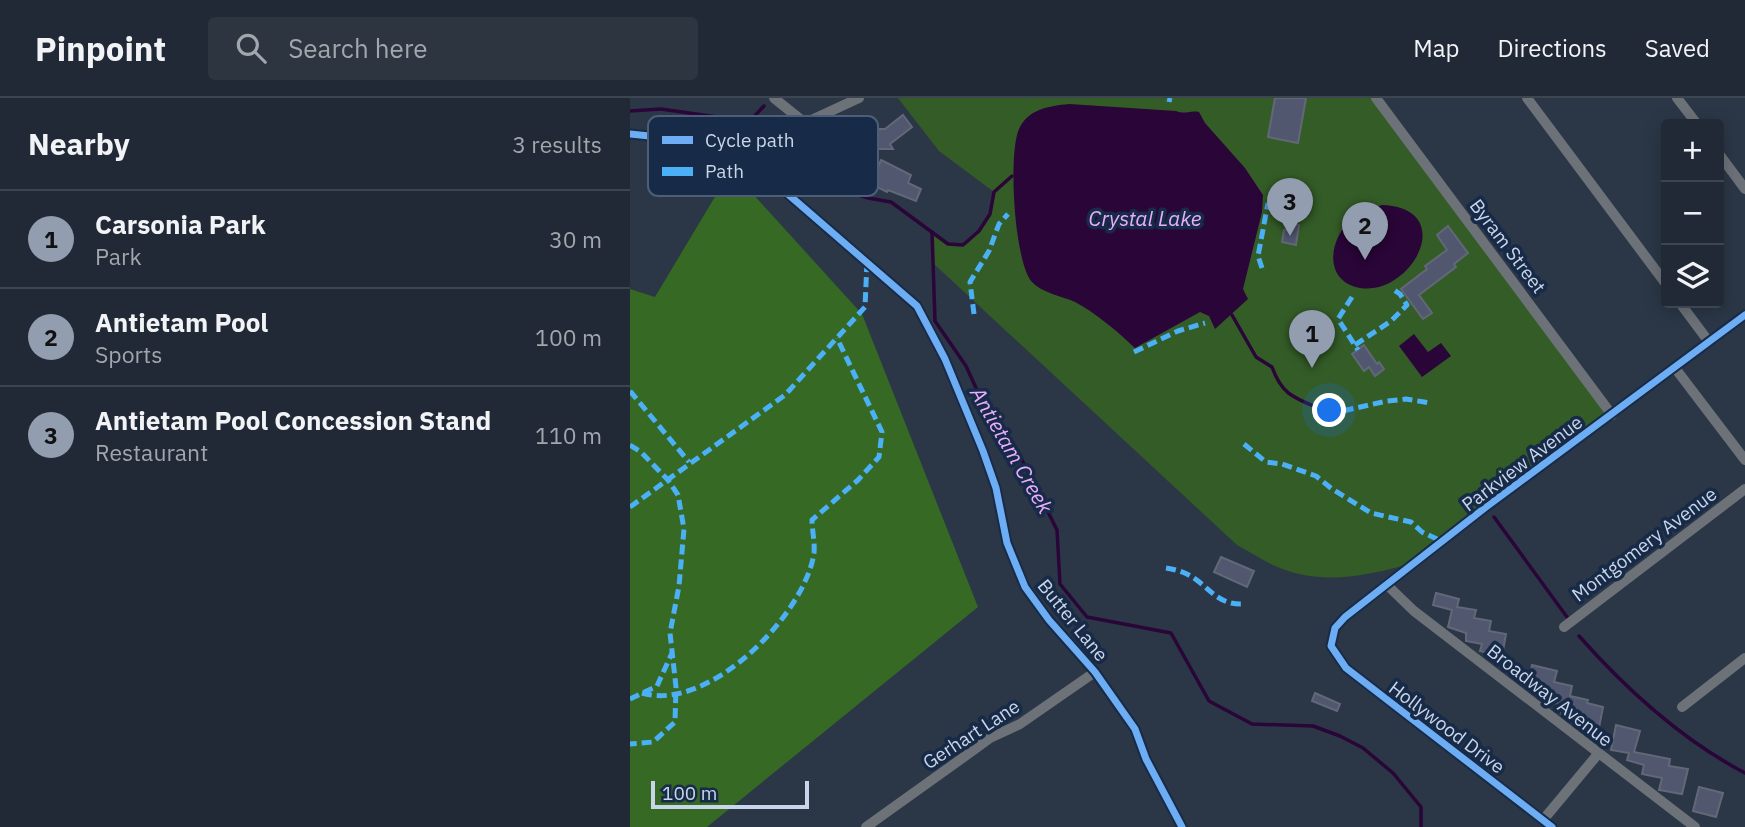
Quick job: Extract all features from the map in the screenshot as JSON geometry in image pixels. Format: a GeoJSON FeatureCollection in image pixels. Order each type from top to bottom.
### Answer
{"type":"FeatureCollection","features":[{"type":"Feature","properties":{"kind":"street"},"geometry":{"type":"LineString","coordinates":[[774,98],[796,116]]}},
{"type":"Feature","properties":{"kind":"street"},"geometry":{"type":"LineString","coordinates":[[820,116],[859,98]]}},
{"type":"Feature","properties":{"kind":"street","name":"Byram Street"},"geometry":{"type":"LineString","coordinates":[[1376,98],[1612,415]]}},
{"type":"Feature","properties":{"kind":"street"},"geometry":{"type":"LineString","coordinates":[[1527,98],[1661,277]]}},
{"type":"Feature","properties":{"kind":"street"},"geometry":{"type":"LineString","coordinates":[[1677,98],[1693,119]]}},
{"type":"Feature","properties":{"kind":"street"},"geometry":{"type":"LineString","coordinates":[[630,134],[648,136]]}},
{"type":"Feature","properties":{"kind":"street"},"geometry":{"type":"LineString","coordinates":[[1724,160],[1745,189]]}},
{"type":"Feature","properties":{"kind":"street","name":"Butter Lane"},"geometry":{"type":"LineString","coordinates":[[790,196],[917,306],[945,359],[983,451],[996,488],[1007,543],[1025,587],[1049,620],[1095,672],[1135,729],[1146,759],[1182,827]]}},
{"type":"Feature","properties":{"kind":"street"},"geometry":{"type":"LineString","coordinates":[[1684,308],[1709,342]]}},
{"type":"Feature","properties":{"kind":"street","name":"Parkview Avenue"},"geometry":{"type":"LineString","coordinates":[[1331,646],[1335,628],[1345,617],[1486,507],[1745,315]]}},
{"type":"Feature","properties":{"kind":"street"},"geometry":{"type":"LineString","coordinates":[[1675,368],[1745,460]]}},
{"type":"Feature","properties":{"kind":"street","name":"Montgomery Avenue"},"geometry":{"type":"LineString","coordinates":[[1564,627],[1745,489]]}},
{"type":"Feature","properties":{"kind":"street","name":"Broadway Avenue"},"geometry":{"type":"LineString","coordinates":[[1388,586],[1414,611],[1695,827]]}},
{"type":"Feature","properties":{"kind":"street","name":"Hollywood Drive"},"geometry":{"type":"LineString","coordinates":[[1331,646],[1346,668],[1362,682],[1548,824]]}},
{"type":"Feature","properties":{"kind":"street"},"geometry":{"type":"LineString","coordinates":[[1682,707],[1745,658]]}},
{"type":"Feature","properties":{"kind":"street","name":"Gerhart Lane"},"geometry":{"type":"LineString","coordinates":[[866,827],[990,738],[1020,724],[1095,672]]}},
{"type":"Feature","properties":{"kind":"street"},"geometry":{"type":"LineString","coordinates":[[1548,824],[1598,754]]}},
{"type":"Feature","properties":{"kind":"green space"},"geometry":{"type":"Polygon","coordinates":[[[898,98],[1376,98],[1612,415],[1402,566],[1355,576],[1323,577],[1307,576],[1275,566],[1237,545],[934,264],[932,232],[948,244],[963,245],[984,222],[994,192],[939,151],[898,98]]]}},
{"type":"Feature","properties":{"kind":"green space"},"geometry":{"type":"Polygon","coordinates":[[[715,196],[755,196],[862,314],[978,607],[707,827],[630,827],[630,289],[655,297],[715,196]]]}},
{"type":"Feature","properties":{"kind":"water","name":"Crystal Lake"},"geometry":{"type":"Polygon","coordinates":[[[1069,104],[1199,112],[1205,123],[1245,168],[1263,195],[1262,212],[1243,289],[1248,299],[1215,329],[1209,316],[1200,312],[1135,348],[1083,306],[1047,292],[1032,282],[1026,271],[1017,231],[1014,183],[1016,142],[1019,129],[1028,117],[1047,108],[1069,104]]]}},
{"type":"Feature","properties":{"kind":"water"},"geometry":{"type":"Polygon","coordinates":[[[1382,205],[1405,210],[1418,220],[1423,235],[1419,251],[1410,266],[1396,279],[1379,287],[1360,288],[1348,284],[1340,277],[1333,258],[1339,236],[1353,218],[1382,205]]]}},
{"type":"Feature","properties":{"kind":"water"},"geometry":{"type":"Polygon","coordinates":[[[1414,334],[1428,352],[1441,343],[1451,356],[1422,377],[1399,346],[1414,334]]]}},
{"type":"Feature","properties":{"kind":"building"},"geometry":{"type":"Polygon","coordinates":[[[1275,98],[1306,98],[1298,143],[1268,137],[1275,98]]]}},
{"type":"Feature","properties":{"kind":"building"},"geometry":{"type":"Polygon","coordinates":[[[903,115],[912,127],[890,144],[893,149],[878,149],[878,129],[885,129],[903,115]]]}},
{"type":"Feature","properties":{"kind":"building"},"geometry":{"type":"Polygon","coordinates":[[[881,160],[911,175],[908,183],[921,189],[916,201],[878,188],[878,167],[881,160]]]}},
{"type":"Feature","properties":{"kind":"building"},"geometry":{"type":"Polygon","coordinates":[[[1288,224],[1299,225],[1296,245],[1282,242],[1288,224]]]}},
{"type":"Feature","properties":{"kind":"building"},"geometry":{"type":"Polygon","coordinates":[[[1448,226],[1468,253],[1454,264],[1456,267],[1419,295],[1432,313],[1423,319],[1401,289],[1447,250],[1437,235],[1448,226]]]}},
{"type":"Feature","properties":{"kind":"building"},"geometry":{"type":"Polygon","coordinates":[[[1364,345],[1377,364],[1379,362],[1384,369],[1375,376],[1369,367],[1364,371],[1352,354],[1364,345]]]}},
{"type":"Feature","properties":{"kind":"building"},"geometry":{"type":"Polygon","coordinates":[[[1221,557],[1254,571],[1247,587],[1214,572],[1221,557]]]}},
{"type":"Feature","properties":{"kind":"building"},"geometry":{"type":"Polygon","coordinates":[[[1436,593],[1459,599],[1457,607],[1476,610],[1474,618],[1491,621],[1489,631],[1506,634],[1502,656],[1480,651],[1482,644],[1466,641],[1466,633],[1448,627],[1452,610],[1433,605],[1436,593]]]}},
{"type":"Feature","properties":{"kind":"building"},"geometry":{"type":"Polygon","coordinates":[[[1532,665],[1557,671],[1554,682],[1572,686],[1570,696],[1603,707],[1598,733],[1583,731],[1577,727],[1579,720],[1561,714],[1563,705],[1545,701],[1547,692],[1528,689],[1532,665]]]}},
{"type":"Feature","properties":{"kind":"building"},"geometry":{"type":"Polygon","coordinates":[[[1315,693],[1340,704],[1337,711],[1312,701],[1315,693]]]}},
{"type":"Feature","properties":{"kind":"building"},"geometry":{"type":"Polygon","coordinates":[[[1616,725],[1640,731],[1634,752],[1670,759],[1669,766],[1688,769],[1682,794],[1659,790],[1662,778],[1642,774],[1644,765],[1627,760],[1629,753],[1611,750],[1616,725]]]}},
{"type":"Feature","properties":{"kind":"building"},"geometry":{"type":"Polygon","coordinates":[[[1699,787],[1723,793],[1716,817],[1693,811],[1699,787]]]}},
{"type":"Feature","properties":{"kind":"waterway"},"geometry":{"type":"LineString","coordinates":[[755,116],[764,106]]}},
{"type":"Feature","properties":{"kind":"waterway","name":"Antietam Creek"},"geometry":{"type":"LineString","coordinates":[[630,111],[661,109],[710,116]]}},
{"type":"Feature","properties":{"kind":"waterway","name":"Antietam Creek"},"geometry":{"type":"LineString","coordinates":[[862,196],[891,202],[948,244],[963,245],[979,231],[990,214],[994,192],[1012,176]]}},
{"type":"Feature","properties":{"kind":"waterway","name":"Antietam Creek"},"geometry":{"type":"LineString","coordinates":[[932,232],[935,321],[966,366],[976,388],[1018,452],[1057,530],[1060,584],[1087,617],[1171,633],[1209,701],[1252,724],[1313,726],[1363,748],[1393,773],[1421,807],[1421,827]]}},
{"type":"Feature","properties":{"kind":"waterway"},"geometry":{"type":"LineString","coordinates":[[1232,315],[1256,357],[1272,367],[1283,388],[1293,397],[1316,407]]}},
{"type":"Feature","properties":{"kind":"waterway"},"geometry":{"type":"LineString","coordinates":[[1494,517],[1567,617]]}},
{"type":"Feature","properties":{"kind":"waterway"},"geometry":{"type":"LineString","coordinates":[[1579,636],[1656,712],[1699,745],[1745,773]]}},
{"type":"Feature","properties":{"kind":"marked path"},"geometry":{"type":"LineString","coordinates":[[1169,102],[1170,98]]}},
{"type":"Feature","properties":{"kind":"marked path"},"geometry":{"type":"LineString","coordinates":[[1262,268],[1258,256],[1268,203]]}},
{"type":"Feature","properties":{"kind":"marked path"},"geometry":{"type":"LineString","coordinates":[[974,314],[970,282],[989,251],[999,224],[1008,214]]}},
{"type":"Feature","properties":{"kind":"marked path"},"geometry":{"type":"LineString","coordinates":[[630,507],[785,395],[865,307],[867,262]]}},
{"type":"Feature","properties":{"kind":"marked path"},"geometry":{"type":"LineString","coordinates":[[1355,345],[1391,321],[1407,305],[1394,290]]}},
{"type":"Feature","properties":{"kind":"marked path"},"geometry":{"type":"LineString","coordinates":[[1352,297],[1338,319],[1358,350]]}},
{"type":"Feature","properties":{"kind":"marked path"},"geometry":{"type":"LineString","coordinates":[[1134,352],[1178,331],[1205,323]]}},
{"type":"Feature","properties":{"kind":"marked path"},"geometry":{"type":"LineString","coordinates":[[642,693],[668,695],[695,688],[723,674],[749,654],[773,630],[793,604],[807,578],[814,553],[812,520],[858,480],[879,457],[882,432],[837,338]]}},
{"type":"Feature","properties":{"kind":"marked path"},"geometry":{"type":"LineString","coordinates":[[630,391],[689,462]]}},
{"type":"Feature","properties":{"kind":"marked path"},"geometry":{"type":"LineString","coordinates":[[1329,414],[1387,401],[1406,399],[1430,403]]}},
{"type":"Feature","properties":{"kind":"marked path"},"geometry":{"type":"LineString","coordinates":[[1244,444],[1266,462],[1282,464],[1316,476],[1371,513],[1411,522],[1422,532],[1443,542]]}},
{"type":"Feature","properties":{"kind":"marked path"},"geometry":{"type":"LineString","coordinates":[[630,445],[641,452],[668,480],[678,495],[684,529],[679,586],[670,633],[676,687],[675,722],[653,742],[630,744]]}},
{"type":"Feature","properties":{"kind":"marked path"},"geometry":{"type":"LineString","coordinates":[[1166,568],[1190,576],[1229,603],[1243,604]]}},
{"type":"Feature","properties":{"kind":"marked path"},"geometry":{"type":"LineString","coordinates":[[630,699],[657,686],[672,653]]}},
{"type":"Feature","properties":{"kind":"cycle path"},"geometry":{"type":"LineString","coordinates":[[630,134],[648,136]]}},
{"type":"Feature","properties":{"kind":"cycle path"},"geometry":{"type":"LineString","coordinates":[[790,196],[917,306],[945,359],[983,451],[996,488],[1007,543],[1025,587],[1049,620],[1095,672],[1135,729],[1146,759],[1182,827]]}},
{"type":"Feature","properties":{"kind":"cycle path"},"geometry":{"type":"LineString","coordinates":[[1552,827],[1346,668],[1331,646],[1335,628],[1345,617],[1486,507],[1745,315]]}},
{"type":"Feature","properties":{"kind":"place","name":"Antietam Pool Concession Stand"},"geometry":{"type":"Point","coordinates":[1290,236]}},
{"type":"Feature","properties":{"kind":"place","name":"Antietam Pool"},"geometry":{"type":"Point","coordinates":[1365,260]}},
{"type":"Feature","properties":{"kind":"place","name":"Carsonia Park"},"geometry":{"type":"Point","coordinates":[1312,368]}}]}
